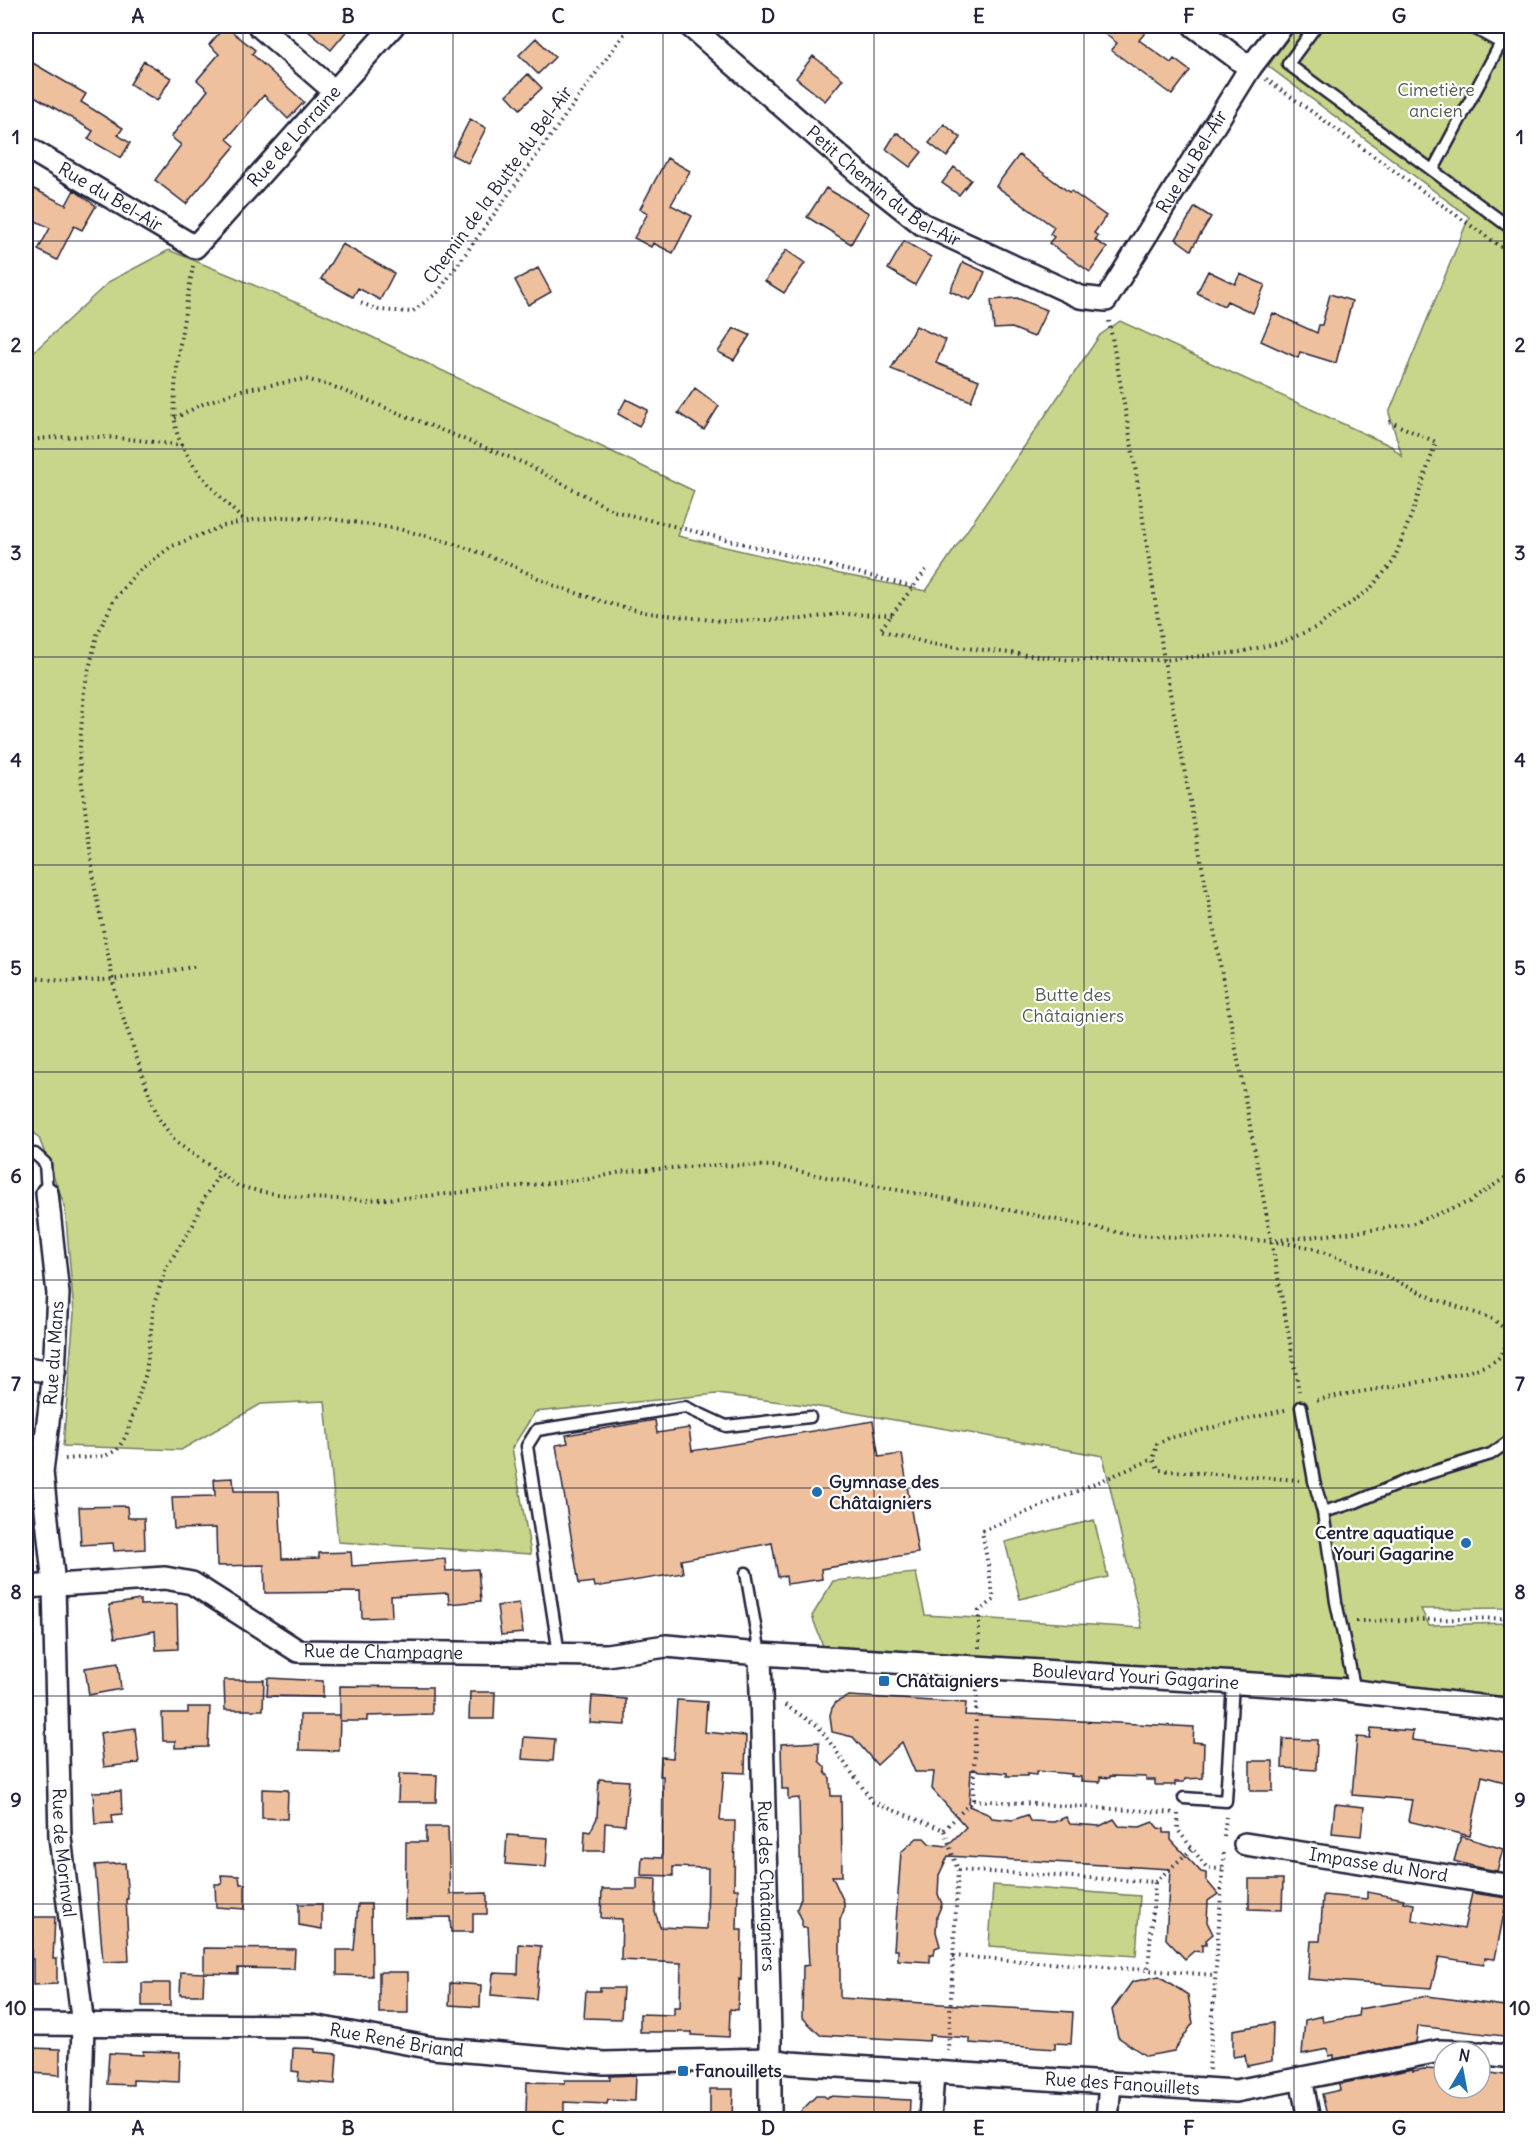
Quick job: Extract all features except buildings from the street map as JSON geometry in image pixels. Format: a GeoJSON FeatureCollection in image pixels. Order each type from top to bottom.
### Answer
{"type":"FeatureCollection","features":[{"type":"Feature","properties":{"kind":"street"},"geometry":{"type":"LineString","coordinates":[[259,26],[333,90]]}},
{"type":"Feature","properties":{"kind":"street","name":"Rue de Lorraine"},"geometry":{"type":"LineString","coordinates":[[195,247],[333,90],[393,26]]}},
{"type":"Feature","properties":{"kind":"street","name":"Petit Chemin du Bel-Air"},"geometry":{"type":"LineString","coordinates":[[690,26],[868,181],[922,224],[1080,297],[1106,300]]}},
{"type":"Feature","properties":{"kind":"street"},"geometry":{"type":"LineString","coordinates":[[1194,26],[1250,68]]}},
{"type":"Feature","properties":{"kind":"street","name":"Rue du Bel-Air"},"geometry":{"type":"LineString","coordinates":[[1106,300],[1250,68],[1282,26]]}},
{"type":"Feature","properties":{"kind":"street","name":"Rue du Bel-Air"},"geometry":{"type":"LineString","coordinates":[[26,147],[195,247]]}},
{"type":"Feature","properties":{"kind":"street","name":"Rue du Mans"},"geometry":{"type":"LineString","coordinates":[[47,1193],[58,1294],[54,1372],[42,1472],[54,1585]]}},
{"type":"Feature","properties":{"kind":"street"},"geometry":{"type":"LineString","coordinates":[[26,1368],[54,1372]]}},
{"type":"Feature","properties":{"kind":"street","name":"Rue de Champagne"},"geometry":{"type":"LineString","coordinates":[[26,1587],[165,1578],[192,1583],[298,1651],[607,1655],[666,1646],[760,1654]]}},
{"type":"Feature","properties":{"kind":"street","name":"Rue de Morinval"},"geometry":{"type":"LineString","coordinates":[[54,1585],[60,1837],[83,2026],[80,2120]]}},
{"type":"Feature","properties":{"kind":"street","name":"Boulevard Youri Gagarine"},"geometry":{"type":"LineString","coordinates":[[760,1654],[1355,1691],[1512,1710]]}},
{"type":"Feature","properties":{"kind":"street","name":"Rue des Châtaigniers"},"geometry":{"type":"LineString","coordinates":[[760,1654],[770,2035],[770,2120]]}},
{"type":"Feature","properties":{"kind":"street","name":"Impasse du Nord"},"geometry":{"type":"LineString","coordinates":[[1245,1844],[1512,1887]]}},
{"type":"Feature","properties":{"kind":"street","name":"Rue René Briand"},"geometry":{"type":"LineString","coordinates":[[26,2024],[83,2026],[312,2025],[434,2048],[604,2063],[769,2059]]}},
{"type":"Feature","properties":{"kind":"street","name":"Rue des Fanouillets"},"geometry":{"type":"LineString","coordinates":[[769,2059],[790,2063],[1236,2091],[1432,2052]]}},
{"type":"Feature","properties":{"kind":"street"},"geometry":{"type":"LineString","coordinates":[[1492,2054],[1512,2057]]}},
{"type":"Feature","properties":{"kind":"street"},"geometry":{"type":"LineString","coordinates":[[930,2120],[940,2073]]}},
{"type":"Feature","properties":{"kind":"street"},"geometry":{"type":"LineString","coordinates":[[1300,2078],[1309,2120]]}},
{"type":"Feature","properties":{"kind":"street"},"geometry":{"type":"LineString","coordinates":[[1107,2120],[1110,2083]]}},
{"type":"Feature","properties":{"kind":"lane"},"geometry":{"type":"LineString","coordinates":[[1316,26],[1288,64],[1508,226],[1512,218]]}},
{"type":"Feature","properties":{"kind":"lane"},"geometry":{"type":"LineString","coordinates":[[1470,26],[1512,48]]}},
{"type":"Feature","properties":{"kind":"lane"},"geometry":{"type":"LineString","coordinates":[[1433,170],[1510,26]]}},
{"type":"Feature","properties":{"kind":"lane"},"geometry":{"type":"LineString","coordinates":[[26,1155],[35,1154],[45,1163],[47,1193]]}},
{"type":"Feature","properties":{"kind":"lane"},"geometry":{"type":"LineString","coordinates":[[559,1654],[527,1446],[537,1430],[684,1407],[726,1426],[810,1418]]}},
{"type":"Feature","properties":{"kind":"lane"},"geometry":{"type":"LineString","coordinates":[[1301,1407],[1314,1481],[1323,1512],[1340,1621],[1355,1691]]}},
{"type":"Feature","properties":{"kind":"lane"},"geometry":{"type":"LineString","coordinates":[[1323,1512],[1356,1502],[1410,1479],[1491,1454],[1512,1439]]}},
{"type":"Feature","properties":{"kind":"lane"},"geometry":{"type":"LineString","coordinates":[[746,1573],[760,1654]]}},
{"type":"Feature","properties":{"kind":"lane"},"geometry":{"type":"LineString","coordinates":[[1184,1798],[1226,1801],[1233,1683]]}},
{"type":"Feature","properties":{"kind":"path","name":"Chemin de la Butte du Bel-Air"},"geometry":{"type":"LineString","coordinates":[[361,303],[379,310],[412,312],[438,292],[630,26]]}},
{"type":"Feature","properties":{"kind":"path"},"geometry":{"type":"LineString","coordinates":[[1250,68],[1512,255]]}},
{"type":"Feature","properties":{"kind":"path"},"geometry":{"type":"LineString","coordinates":[[195,247],[178,364],[174,411],[178,438],[197,470],[245,522]]}},
{"type":"Feature","properties":{"kind":"path"},"geometry":{"type":"LineString","coordinates":[[1106,300],[1164,660],[1301,1407]]}},
{"type":"Feature","properties":{"kind":"path"},"geometry":{"type":"LineString","coordinates":[[175,418],[205,403],[242,390],[305,379],[329,385],[526,464],[614,511],[914,587]]}},
{"type":"Feature","properties":{"kind":"path"},"geometry":{"type":"LineString","coordinates":[[926,570],[880,630],[931,644],[1071,660],[1164,660],[1240,652],[1284,642],[1317,627],[1369,590],[1393,562],[1436,442],[1386,420]]}},
{"type":"Feature","properties":{"kind":"path"},"geometry":{"type":"LineString","coordinates":[[26,441],[56,436],[147,441],[183,446]]}},
{"type":"Feature","properties":{"kind":"path"},"geometry":{"type":"LineString","coordinates":[[892,615],[839,614],[802,619],[722,621],[648,613],[607,603],[555,586],[452,543],[399,529],[325,518],[282,517],[223,526],[172,546],[136,573],[114,600],[97,635],[84,690],[79,760],[95,889],[116,996],[147,1091],[159,1119],[176,1142],[238,1186],[262,1192],[306,1198],[368,1200],[589,1179],[626,1171],[719,1165],[775,1166],[1131,1234],[1270,1241],[1309,1247],[1372,1270],[1435,1299],[1493,1319],[1505,1329],[1506,1342],[1501,1357],[1488,1366],[1319,1400],[1301,1407],[1169,1438],[1157,1444],[1153,1459],[1159,1470],[1314,1481]]}},
{"type":"Feature","properties":{"kind":"path"},"geometry":{"type":"LineString","coordinates":[[26,976],[62,981],[113,981],[198,966]]}},
{"type":"Feature","properties":{"kind":"path"},"geometry":{"type":"LineString","coordinates":[[43,1461],[105,1456],[117,1450],[126,1436],[146,1373],[154,1304],[166,1268],[193,1226],[204,1198],[220,1173]]}},
{"type":"Feature","properties":{"kind":"path"},"geometry":{"type":"LineString","coordinates":[[1270,1241],[1411,1224],[1469,1202],[1512,1173]]}},
{"type":"Feature","properties":{"kind":"path"},"geometry":{"type":"LineString","coordinates":[[944,1830],[973,1800],[979,1611],[994,1600],[982,1531],[1153,1459]]}},
{"type":"Feature","properties":{"kind":"path"},"geometry":{"type":"LineString","coordinates":[[1340,1621],[1512,1618]]}},
{"type":"Feature","properties":{"kind":"path"},"geometry":{"type":"LineString","coordinates":[[785,1705],[818,1726],[873,1802],[944,1830],[958,1870],[953,1956],[940,2073]]}},
{"type":"Feature","properties":{"kind":"path"},"geometry":{"type":"LineString","coordinates":[[973,1800],[1178,1813],[1178,1830],[1192,1849],[1207,1868],[1222,1869]]}},
{"type":"Feature","properties":{"kind":"path"},"geometry":{"type":"LineString","coordinates":[[1224,1837],[1226,1801]]}},
{"type":"Feature","properties":{"kind":"path"},"geometry":{"type":"LineString","coordinates":[[1208,2090],[1224,1848]]}},
{"type":"Feature","properties":{"kind":"path"},"geometry":{"type":"LineString","coordinates":[[1148,1970],[1155,1882],[1192,1849]]}},
{"type":"Feature","properties":{"kind":"path"},"geometry":{"type":"LineString","coordinates":[[958,1870],[1155,1882]]}},
{"type":"Feature","properties":{"kind":"path"},"geometry":{"type":"LineString","coordinates":[[953,1956],[1215,1975]]}},
{"type":"Feature","properties":{"kind":"green space","name":"Butte des Châtaigniers"},"geometry":{"type":"Polygon","coordinates":[[[1297,26],[1511,26],[1511,1608],[1421,1609],[1429,1625],[1511,1623],[1511,1700],[1174,1670],[823,1646],[812,1616],[833,1581],[916,1573],[925,1615],[1142,1628],[1103,1456],[813,1406],[717,1394],[535,1412],[512,1448],[531,1554],[338,1542],[325,1401],[261,1404],[181,1450],[63,1446],[74,1313],[65,1207],[39,1138],[26,1123],[26,1025],[31,1022],[26,1016],[26,359],[110,281],[169,250],[326,315],[694,491],[678,536],[840,574],[926,591],[1100,335],[1120,321],[1391,446],[1402,456],[1389,413],[1469,217],[1268,66],[1297,26]]]}},
{"type":"Feature","properties":{"kind":"green space"},"geometry":{"type":"Polygon","coordinates":[[[1094,1520],[1108,1577],[1020,1599],[1005,1542],[1094,1520]]]}},
{"type":"Feature","properties":{"kind":"green space"},"geometry":{"type":"Polygon","coordinates":[[[993,1885],[1140,1896],[1136,1956],[989,1946],[993,1885]]]}},
{"type":"Feature","properties":{"kind":"place","name":"Gymnase des Châtaigniers"},"geometry":{"type":"Point","coordinates":[817,1492]}},
{"type":"Feature","properties":{"kind":"place","name":"Centre aquatique Youri Gagarine"},"geometry":{"type":"Point","coordinates":[1466,1543]}},
{"type":"Feature","properties":{"kind":"place","name":"Châtaigniers"},"geometry":{"type":"Point","coordinates":[884,1681]}},
{"type":"Feature","properties":{"kind":"place","name":"Fanouillets"},"geometry":{"type":"Point","coordinates":[683,2071]}},
{"type":"Feature","properties":{"kind":"park label","name":"Cimetière ancien"},"geometry":{"type":"Point","coordinates":[1436,100]}}]}
